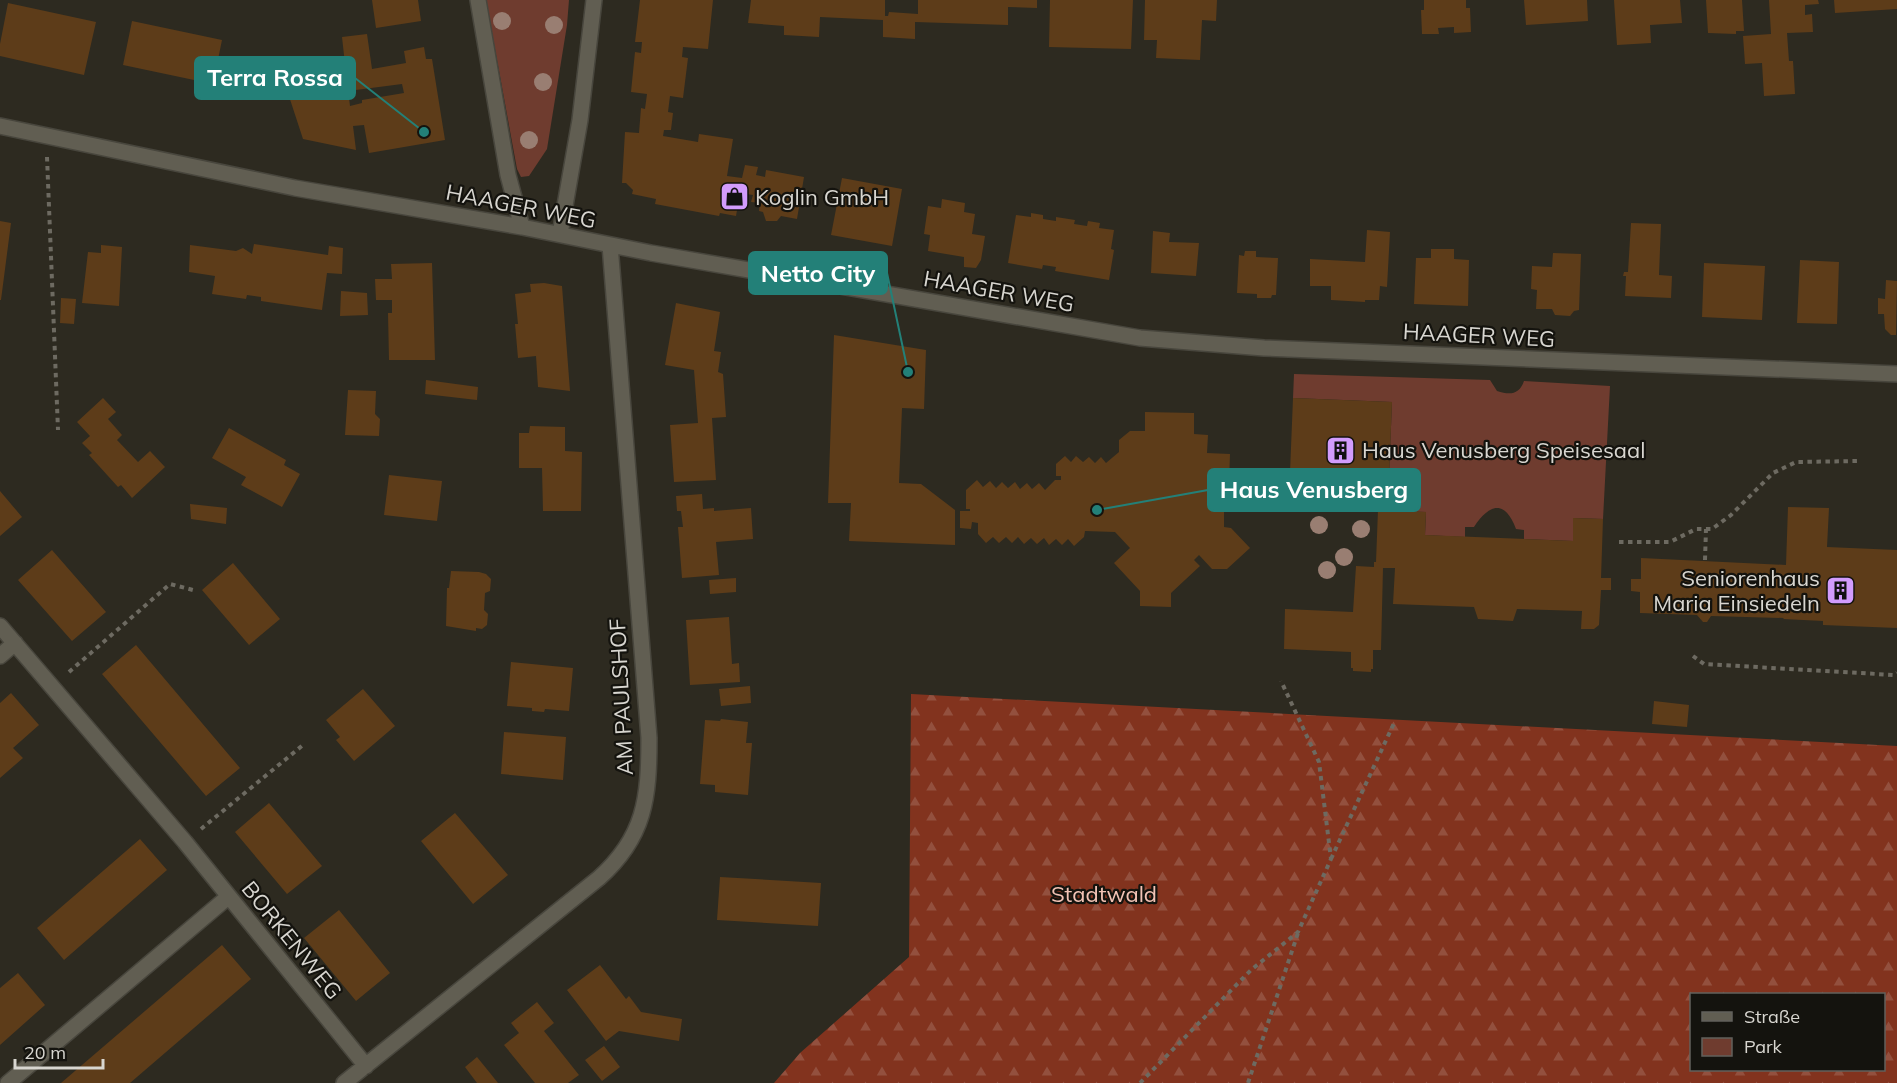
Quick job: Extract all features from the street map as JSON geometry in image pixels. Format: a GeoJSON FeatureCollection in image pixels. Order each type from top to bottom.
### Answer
{"type":"FeatureCollection","features":[{"type":"Feature","properties":{"kind":"street"},"geometry":{"type":"LineString","coordinates":[[478,0],[508,175],[522,227]]}},
{"type":"Feature","properties":{"kind":"street"},"geometry":{"type":"LineString","coordinates":[[561,234],[580,120],[594,0]]}},
{"type":"Feature","properties":{"kind":"street","name":"HAAGER WEG"},"geometry":{"type":"LineString","coordinates":[[0,126],[295,188],[1128,336],[1189,344],[1897,374]]}},
{"type":"Feature","properties":{"kind":"street","name":"AM PAULSHOF"},"geometry":{"type":"LineString","coordinates":[[344,1083],[618,862],[633,839],[642,815],[649,774],[649,738],[610,245]]}},
{"type":"Feature","properties":{"kind":"street","name":"BORKENWEG"},"geometry":{"type":"LineString","coordinates":[[0,626],[185,843],[366,1066]]}},
{"type":"Feature","properties":{"kind":"street"},"geometry":{"type":"LineString","coordinates":[[0,656],[15,643]]}},
{"type":"Feature","properties":{"kind":"street"},"geometry":{"type":"LineString","coordinates":[[8,1083],[228,897]]}},
{"type":"Feature","properties":{"kind":"path"},"geometry":{"type":"LineString","coordinates":[[46,135],[58,430]]}},
{"type":"Feature","properties":{"kind":"path"},"geometry":{"type":"LineString","coordinates":[[1619,542],[1670,542],[1696,529],[1712,529],[1731,515],[1773,473],[1796,462],[1860,461]]}},
{"type":"Feature","properties":{"kind":"path"},"geometry":{"type":"LineString","coordinates":[[1705,560],[1706,529]]}},
{"type":"Feature","properties":{"kind":"path"},"geometry":{"type":"LineString","coordinates":[[53,686],[170,585],[194,590]]}},
{"type":"Feature","properties":{"kind":"path"},"geometry":{"type":"LineString","coordinates":[[1693,656],[1704,664],[1894,675],[1897,673]]}},
{"type":"Feature","properties":{"kind":"path"},"geometry":{"type":"LineString","coordinates":[[1281,681],[1319,762],[1331,860]]}},
{"type":"Feature","properties":{"kind":"path"},"geometry":{"type":"LineString","coordinates":[[1248,1083],[1298,932],[1395,721]]}},
{"type":"Feature","properties":{"kind":"path"},"geometry":{"type":"LineString","coordinates":[[185,843],[303,745]]}},
{"type":"Feature","properties":{"kind":"path"},"geometry":{"type":"LineString","coordinates":[[1140,1083],[1251,970],[1298,932]]}},
{"type":"Feature","properties":{"kind":"green space"},"geometry":{"type":"Polygon","coordinates":[[[486,0],[569,0],[547,149],[529,176],[521,177],[517,169],[486,0]]]}},
{"type":"Feature","properties":{"kind":"green space"},"geometry":{"type":"Polygon","coordinates":[[[1294,374],[1490,380],[1497,391],[1506,393],[1514,393],[1520,389],[1524,381],[1610,386],[1603,519],[1574,518],[1573,541],[1524,539],[1524,530],[1516,529],[1507,513],[1497,508],[1486,513],[1474,527],[1465,527],[1465,537],[1425,535],[1426,512],[1398,511],[1388,501],[1392,402],[1293,398],[1294,374]]]}},
{"type":"Feature","properties":{"kind":"green space","name":"Stadtwald"},"geometry":{"type":"Polygon","coordinates":[[[911,694],[1897,746],[1897,1083],[774,1083],[800,1053],[909,957],[911,694]]]}},
{"type":"Feature","properties":{"kind":"building"},"geometry":{"type":"Polygon","coordinates":[[[372,0],[418,0],[421,21],[376,28],[372,0]]]}},
{"type":"Feature","properties":{"kind":"building"},"geometry":{"type":"Polygon","coordinates":[[[640,0],[713,0],[708,49],[683,47],[682,57],[688,58],[683,98],[670,96],[668,112],[673,113],[671,130],[664,130],[663,136],[698,142],[699,134],[733,139],[727,176],[742,178],[745,165],[758,167],[756,175],[765,177],[766,170],[804,177],[797,219],[781,216],[777,221],[766,221],[763,212],[759,211],[760,203],[751,202],[753,195],[740,193],[736,216],[720,213],[719,216],[655,204],[656,199],[632,194],[633,190],[626,183],[622,183],[625,132],[639,133],[641,108],[645,109],[647,94],[631,92],[635,52],[641,53],[642,42],[635,42],[640,0]]]}},
{"type":"Feature","properties":{"kind":"building"},"geometry":{"type":"Polygon","coordinates":[[[751,0],[885,0],[885,16],[888,16],[889,12],[918,14],[918,0],[1037,0],[1037,8],[1008,7],[1008,25],[915,22],[915,39],[883,37],[883,20],[820,17],[819,37],[784,35],[784,26],[748,23],[751,0]]]}},
{"type":"Feature","properties":{"kind":"building"},"geometry":{"type":"Polygon","coordinates":[[[1050,0],[1133,0],[1131,49],[1049,47],[1050,0]]]}},
{"type":"Feature","properties":{"kind":"building"},"geometry":{"type":"Polygon","coordinates":[[[1145,0],[1217,0],[1216,21],[1202,20],[1200,60],[1156,58],[1157,40],[1144,40],[1145,0]]]}},
{"type":"Feature","properties":{"kind":"building"},"geometry":{"type":"Polygon","coordinates":[[[1424,0],[1466,0],[1466,8],[1470,8],[1471,32],[1454,33],[1454,27],[1438,28],[1439,34],[1422,34],[1421,10],[1424,10],[1424,0]]]}},
{"type":"Feature","properties":{"kind":"building"},"geometry":{"type":"Polygon","coordinates":[[[1524,0],[1587,0],[1588,21],[1526,25],[1524,0]]]}},
{"type":"Feature","properties":{"kind":"building"},"geometry":{"type":"Polygon","coordinates":[[[1614,0],[1680,0],[1682,23],[1650,25],[1651,43],[1617,45],[1614,0]]]}},
{"type":"Feature","properties":{"kind":"building"},"geometry":{"type":"Polygon","coordinates":[[[1706,0],[1742,0],[1744,31],[1736,31],[1736,34],[1708,33],[1706,0]]]}},
{"type":"Feature","properties":{"kind":"building"},"geometry":{"type":"Polygon","coordinates":[[[1769,0],[1818,0],[1819,4],[1805,5],[1805,15],[1812,14],[1813,32],[1787,33],[1789,61],[1793,61],[1795,94],[1764,96],[1762,63],[1745,64],[1743,36],[1771,34],[1769,0]]]}},
{"type":"Feature","properties":{"kind":"building"},"geometry":{"type":"Polygon","coordinates":[[[1834,0],[1897,0],[1897,9],[1835,13],[1834,0]]]}},
{"type":"Feature","properties":{"kind":"building"},"geometry":{"type":"Polygon","coordinates":[[[8,3],[96,22],[84,75],[0,56],[8,3]]]}},
{"type":"Feature","properties":{"kind":"building"},"geometry":{"type":"Polygon","coordinates":[[[132,21],[222,40],[213,84],[123,65],[132,21]]]}},
{"type":"Feature","properties":{"kind":"building"},"geometry":{"type":"Polygon","coordinates":[[[367,34],[372,69],[406,63],[404,51],[424,47],[426,59],[432,59],[445,140],[369,153],[364,125],[353,126],[356,150],[303,139],[284,81],[346,73],[342,37],[367,34]],[[402,84],[348,91],[350,106],[362,103],[362,100],[404,93],[402,84]]]}},
{"type":"Feature","properties":{"kind":"building"},"geometry":{"type":"Polygon","coordinates":[[[842,178],[902,189],[892,246],[831,235],[842,178]]]}},
{"type":"Feature","properties":{"kind":"building"},"geometry":{"type":"Polygon","coordinates":[[[942,199],[965,203],[964,212],[975,214],[972,234],[985,236],[981,260],[976,268],[964,267],[964,257],[928,251],[930,235],[924,234],[928,206],[941,208],[942,199]]]}},
{"type":"Feature","properties":{"kind":"building"},"geometry":{"type":"Polygon","coordinates":[[[1031,213],[1043,215],[1043,219],[1056,221],[1056,217],[1075,220],[1074,224],[1087,226],[1088,221],[1100,223],[1099,228],[1114,230],[1111,249],[1114,250],[1109,280],[1055,271],[1056,267],[1043,265],[1042,269],[1008,263],[1016,215],[1031,217],[1031,213]]]}},
{"type":"Feature","properties":{"kind":"building"},"geometry":{"type":"Polygon","coordinates":[[[0,221],[11,223],[1,300],[0,300],[0,221]]]}},
{"type":"Feature","properties":{"kind":"building"},"geometry":{"type":"Polygon","coordinates":[[[1631,223],[1661,224],[1659,275],[1672,276],[1671,298],[1625,296],[1626,276],[1623,276],[1624,272],[1628,272],[1631,223]]]}},
{"type":"Feature","properties":{"kind":"building"},"geometry":{"type":"Polygon","coordinates":[[[1367,230],[1390,232],[1387,287],[1380,286],[1379,300],[1365,300],[1365,302],[1331,300],[1331,286],[1310,286],[1310,259],[1365,262],[1367,230]]]}},
{"type":"Feature","properties":{"kind":"building"},"geometry":{"type":"Polygon","coordinates":[[[1153,231],[1170,233],[1169,242],[1199,243],[1196,276],[1151,273],[1153,231]]]}},
{"type":"Feature","properties":{"kind":"building"},"geometry":{"type":"Polygon","coordinates":[[[254,244],[328,255],[329,246],[343,248],[342,274],[327,273],[322,310],[261,301],[261,297],[247,295],[246,299],[212,294],[215,276],[189,272],[190,245],[236,251],[243,248],[252,254],[254,244]]]}},
{"type":"Feature","properties":{"kind":"building"},"geometry":{"type":"Polygon","coordinates":[[[101,245],[122,247],[119,306],[82,303],[88,252],[101,253],[101,245]]]}},
{"type":"Feature","properties":{"kind":"building"},"geometry":{"type":"Polygon","coordinates":[[[1431,249],[1454,249],[1454,259],[1469,260],[1468,306],[1414,304],[1416,258],[1431,258],[1431,249]]]}},
{"type":"Feature","properties":{"kind":"building"},"geometry":{"type":"Polygon","coordinates":[[[1245,251],[1256,251],[1256,257],[1278,258],[1276,295],[1272,295],[1271,298],[1257,298],[1257,294],[1237,293],[1239,255],[1244,256],[1245,251]]]}},
{"type":"Feature","properties":{"kind":"building"},"geometry":{"type":"Polygon","coordinates":[[[1553,253],[1581,254],[1579,310],[1574,311],[1570,316],[1555,315],[1552,309],[1536,309],[1537,290],[1531,289],[1532,266],[1552,267],[1553,253]]]}},
{"type":"Feature","properties":{"kind":"building"},"geometry":{"type":"Polygon","coordinates":[[[1800,260],[1839,262],[1837,324],[1797,323],[1800,260]]]}},
{"type":"Feature","properties":{"kind":"building"},"geometry":{"type":"Polygon","coordinates":[[[432,263],[435,360],[389,360],[388,313],[392,313],[392,300],[376,300],[375,279],[392,279],[391,264],[432,263]]]}},
{"type":"Feature","properties":{"kind":"building"},"geometry":{"type":"Polygon","coordinates":[[[1704,263],[1765,266],[1762,320],[1702,317],[1704,263]]]}},
{"type":"Feature","properties":{"kind":"building"},"geometry":{"type":"Polygon","coordinates":[[[1886,280],[1897,281],[1896,335],[1891,335],[1885,329],[1884,314],[1878,314],[1878,298],[1885,299],[1886,280]]]}},
{"type":"Feature","properties":{"kind":"building"},"geometry":{"type":"Polygon","coordinates":[[[544,283],[562,286],[570,391],[538,387],[536,356],[518,358],[515,294],[531,292],[530,284],[544,283]]]}},
{"type":"Feature","properties":{"kind":"building"},"geometry":{"type":"Polygon","coordinates":[[[341,291],[367,293],[368,315],[340,316],[341,291]]]}},
{"type":"Feature","properties":{"kind":"building"},"geometry":{"type":"Polygon","coordinates":[[[61,298],[76,299],[74,324],[60,323],[61,298]]]}},
{"type":"Feature","properties":{"kind":"building"},"geometry":{"type":"Polygon","coordinates":[[[676,303],[720,312],[714,351],[721,352],[718,372],[723,374],[726,417],[712,418],[716,480],[674,482],[670,425],[698,423],[694,370],[665,365],[676,303]]]}},
{"type":"Feature","properties":{"kind":"building"},"geometry":{"type":"Polygon","coordinates":[[[834,335],[926,350],[924,409],[902,408],[899,483],[921,484],[955,510],[955,545],[849,541],[851,503],[828,503],[834,335]]]}},
{"type":"Feature","properties":{"kind":"building"},"geometry":{"type":"Polygon","coordinates":[[[426,380],[478,387],[477,400],[425,394],[426,380]]]}},
{"type":"Feature","properties":{"kind":"building"},"geometry":{"type":"Polygon","coordinates":[[[348,390],[376,391],[375,414],[380,419],[379,436],[345,435],[348,390]]]}},
{"type":"Feature","properties":{"kind":"building"},"geometry":{"type":"Polygon","coordinates":[[[103,398],[116,412],[108,419],[122,435],[117,440],[138,462],[150,451],[165,467],[132,498],[121,485],[118,487],[89,455],[92,453],[82,443],[90,436],[77,422],[103,398]]]}},
{"type":"Feature","properties":{"kind":"building","name":"Haus Venusberg Speisesaal"},"geometry":{"type":"Polygon","coordinates":[[[1293,398],[1392,402],[1388,501],[1289,497],[1293,398]]]}},
{"type":"Feature","properties":{"kind":"building"},"geometry":{"type":"Polygon","coordinates":[[[1145,412],[1194,413],[1194,434],[1208,435],[1207,453],[1230,454],[1229,485],[1217,484],[1217,504],[1224,505],[1224,527],[1231,528],[1250,548],[1227,569],[1212,569],[1199,555],[1194,560],[1200,566],[1171,593],[1171,607],[1140,606],[1140,591],[1114,563],[1130,548],[1115,532],[1085,531],[1084,537],[1074,546],[1068,539],[1062,545],[1056,539],[1049,545],[1044,538],[1037,544],[1031,538],[1024,544],[1018,537],[1012,543],[1006,537],[999,543],[993,537],[986,543],[978,534],[978,523],[972,522],[971,529],[960,528],[960,511],[970,511],[966,509],[966,490],[977,480],[983,487],[990,481],[996,488],[1002,482],[1008,488],[1015,482],[1020,489],[1027,483],[1032,489],[1039,483],[1045,490],[1055,480],[1061,480],[1061,476],[1056,476],[1056,464],[1065,456],[1071,462],[1076,456],[1083,462],[1089,457],[1095,463],[1101,457],[1106,463],[1119,452],[1119,440],[1130,431],[1145,431],[1145,412]]]}},
{"type":"Feature","properties":{"kind":"building"},"geometry":{"type":"Polygon","coordinates":[[[530,426],[565,427],[565,451],[582,452],[581,511],[543,511],[542,468],[519,468],[519,433],[529,433],[530,426]]]}},
{"type":"Feature","properties":{"kind":"building"},"geometry":{"type":"Polygon","coordinates":[[[229,428],[286,460],[284,465],[300,474],[282,507],[241,485],[246,477],[212,458],[229,428]]]}},
{"type":"Feature","properties":{"kind":"building"},"geometry":{"type":"Polygon","coordinates":[[[389,475],[442,481],[437,521],[384,515],[389,475]]]}},
{"type":"Feature","properties":{"kind":"building"},"geometry":{"type":"Polygon","coordinates":[[[0,491],[22,517],[0,536],[0,491]]]}},
{"type":"Feature","properties":{"kind":"building"},"geometry":{"type":"Polygon","coordinates":[[[702,494],[703,509],[714,508],[714,511],[751,508],[753,539],[716,542],[719,575],[682,578],[678,527],[683,527],[681,511],[677,511],[676,496],[702,494]]]}},
{"type":"Feature","properties":{"kind":"building"},"geometry":{"type":"Polygon","coordinates":[[[190,504],[227,508],[226,524],[191,519],[190,504]]]}},
{"type":"Feature","properties":{"kind":"building"},"geometry":{"type":"Polygon","coordinates":[[[1788,507],[1829,508],[1827,547],[1897,550],[1897,628],[1823,625],[1823,621],[1784,618],[1711,616],[1707,622],[1703,622],[1697,615],[1640,613],[1640,592],[1631,591],[1631,579],[1641,579],[1641,558],[1786,565],[1788,507]]]}},
{"type":"Feature","properties":{"kind":"building"},"geometry":{"type":"Polygon","coordinates":[[[1378,510],[1426,512],[1425,535],[1573,541],[1573,518],[1603,519],[1601,578],[1611,578],[1611,590],[1601,590],[1599,625],[1594,629],[1581,629],[1582,611],[1517,609],[1513,621],[1478,619],[1474,607],[1393,604],[1395,568],[1383,568],[1381,650],[1373,650],[1371,672],[1353,671],[1351,652],[1284,649],[1285,609],[1353,612],[1356,566],[1374,567],[1374,562],[1376,562],[1378,510]]]}},
{"type":"Feature","properties":{"kind":"building"},"geometry":{"type":"Polygon","coordinates":[[[52,550],[106,612],[72,641],[18,580],[52,550]]]}},
{"type":"Feature","properties":{"kind":"building"},"geometry":{"type":"Polygon","coordinates":[[[233,563],[280,619],[249,645],[202,590],[233,563]]]}},
{"type":"Feature","properties":{"kind":"building"},"geometry":{"type":"Polygon","coordinates":[[[451,571],[479,572],[491,579],[490,591],[485,593],[484,610],[488,614],[487,625],[482,629],[476,628],[476,631],[446,626],[447,588],[449,588],[451,571]]]}},
{"type":"Feature","properties":{"kind":"building"},"geometry":{"type":"Polygon","coordinates":[[[736,578],[736,592],[710,594],[709,580],[736,578]]]}},
{"type":"Feature","properties":{"kind":"building"},"geometry":{"type":"Polygon","coordinates":[[[729,617],[732,664],[739,663],[740,682],[690,685],[686,620],[729,617]]]}},
{"type":"Feature","properties":{"kind":"building"},"geometry":{"type":"Polygon","coordinates":[[[136,645],[240,768],[206,796],[102,674],[136,645]]]}},
{"type":"Feature","properties":{"kind":"building"},"geometry":{"type":"Polygon","coordinates":[[[511,662],[573,668],[569,711],[545,709],[544,712],[532,711],[532,708],[507,706],[511,662]]]}},
{"type":"Feature","properties":{"kind":"building"},"geometry":{"type":"Polygon","coordinates":[[[750,686],[751,703],[721,706],[719,689],[750,686]]]}},
{"type":"Feature","properties":{"kind":"building"},"geometry":{"type":"Polygon","coordinates":[[[363,689],[395,726],[354,761],[336,740],[340,737],[326,720],[363,689]]]}},
{"type":"Feature","properties":{"kind":"building"},"geometry":{"type":"Polygon","coordinates":[[[11,693],[39,725],[13,748],[23,758],[0,778],[0,703],[11,693]]]}},
{"type":"Feature","properties":{"kind":"building"},"geometry":{"type":"Polygon","coordinates":[[[1654,701],[1689,705],[1687,727],[1652,724],[1654,701]]]}},
{"type":"Feature","properties":{"kind":"building"},"geometry":{"type":"Polygon","coordinates":[[[721,719],[748,722],[746,743],[752,743],[748,795],[715,792],[715,785],[700,784],[705,720],[720,721],[721,719]]]}},
{"type":"Feature","properties":{"kind":"building"},"geometry":{"type":"Polygon","coordinates":[[[504,732],[566,737],[563,780],[501,774],[504,732]]]}},
{"type":"Feature","properties":{"kind":"building"},"geometry":{"type":"Polygon","coordinates":[[[269,803],[322,866],[287,894],[235,832],[269,803]]]}},
{"type":"Feature","properties":{"kind":"building"},"geometry":{"type":"Polygon","coordinates":[[[455,813],[508,875],[473,904],[421,841],[455,813]]]}},
{"type":"Feature","properties":{"kind":"building"},"geometry":{"type":"Polygon","coordinates":[[[140,839],[167,870],[64,960],[37,928],[140,839]]]}},
{"type":"Feature","properties":{"kind":"building"},"geometry":{"type":"Polygon","coordinates":[[[720,877],[821,883],[818,926],[717,920],[720,877]]]}},
{"type":"Feature","properties":{"kind":"building"},"geometry":{"type":"Polygon","coordinates":[[[339,910],[390,973],[356,1001],[304,938],[339,910]]]}},
{"type":"Feature","properties":{"kind":"building"},"geometry":{"type":"Polygon","coordinates":[[[222,945],[251,979],[130,1083],[61,1083],[222,945]]]}},
{"type":"Feature","properties":{"kind":"building"},"geometry":{"type":"Polygon","coordinates":[[[600,965],[626,999],[629,996],[641,1012],[682,1019],[679,1041],[619,1031],[606,1041],[567,990],[600,965]]]}},
{"type":"Feature","properties":{"kind":"building"},"geometry":{"type":"Polygon","coordinates":[[[18,973],[45,1005],[0,1045],[0,988],[18,973]]]}},
{"type":"Feature","properties":{"kind":"building"},"geometry":{"type":"Polygon","coordinates":[[[537,1002],[554,1023],[544,1031],[579,1075],[568,1083],[535,1083],[504,1045],[519,1033],[511,1023],[537,1002]]]}},
{"type":"Feature","properties":{"kind":"building"},"geometry":{"type":"Polygon","coordinates":[[[604,1046],[620,1067],[602,1081],[585,1060],[604,1046]]]}},
{"type":"Feature","properties":{"kind":"building"},"geometry":{"type":"Polygon","coordinates":[[[477,1057],[498,1083],[477,1083],[465,1067],[477,1057]]]}},
{"type":"Feature","properties":{"kind":"place","name":"Terra Rossa"},"geometry":{"type":"Point","coordinates":[424,132]}},
{"type":"Feature","properties":{"kind":"place","name":"Koglin GmbH"},"geometry":{"type":"Point","coordinates":[734,197]}},
{"type":"Feature","properties":{"kind":"place","name":"Netto City"},"geometry":{"type":"Point","coordinates":[908,372]}},
{"type":"Feature","properties":{"kind":"place","name":"Haus Venusberg Speisesaal"},"geometry":{"type":"Point","coordinates":[1341,450]}},
{"type":"Feature","properties":{"kind":"place","name":"Haus Venusberg"},"geometry":{"type":"Point","coordinates":[1097,510]}},
{"type":"Feature","properties":{"kind":"place","name":"Seniorenhaus Maria Einsiedeln"},"geometry":{"type":"Point","coordinates":[1841,591]}}]}
